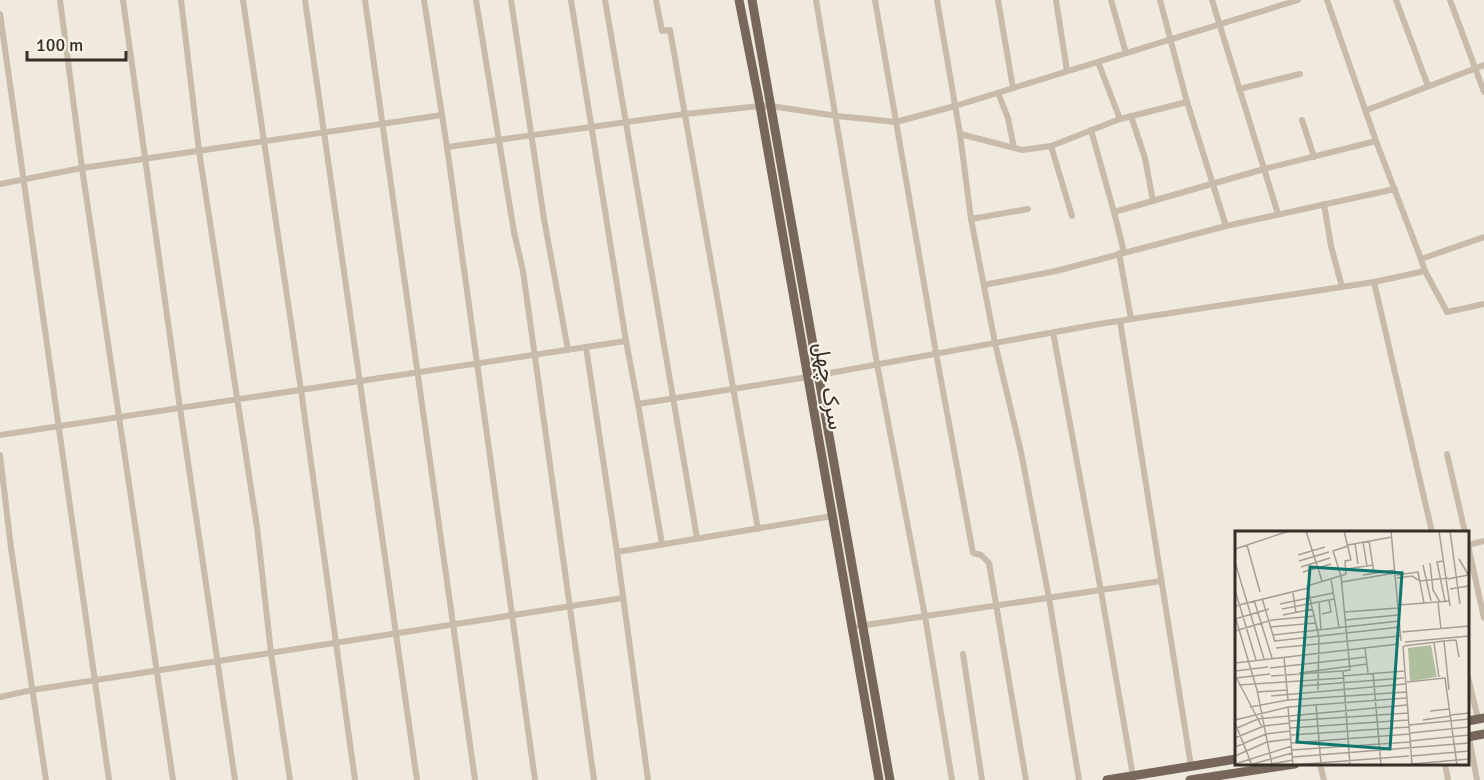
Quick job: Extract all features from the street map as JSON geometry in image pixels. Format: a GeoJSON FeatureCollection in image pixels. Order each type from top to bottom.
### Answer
{"type":"FeatureCollection","features":[{"type":"Feature","properties":{"kind":"main road","name":"سرک چهل"},"geometry":{"type":"LineString","coordinates":[[739,0],[760,106],[879,780]]}},
{"type":"Feature","properties":{"kind":"main road"},"geometry":{"type":"LineString","coordinates":[[752,0],[891,780]]}},
{"type":"Feature","properties":{"kind":"main road"},"geometry":{"type":"LineString","coordinates":[[1469,737],[1484,734]]}},
{"type":"Feature","properties":{"kind":"main road"},"geometry":{"type":"LineString","coordinates":[[1107,780],[1235,759]]}},
{"type":"Feature","properties":{"kind":"main road"},"geometry":{"type":"LineString","coordinates":[[1190,780],[1216,778],[1289,765]]}},
{"type":"Feature","properties":{"kind":"street"},"geometry":{"type":"LineString","coordinates":[[60,0],[82,168],[173,780]]}},
{"type":"Feature","properties":{"kind":"street"},"geometry":{"type":"LineString","coordinates":[[123,0],[144,159],[235,780]]}},
{"type":"Feature","properties":{"kind":"street"},"geometry":{"type":"LineString","coordinates":[[181,0],[199,151],[257,527],[271,653],[290,780]]}},
{"type":"Feature","properties":{"kind":"street"},"geometry":{"type":"LineString","coordinates":[[243,0],[301,390],[355,780]]}},
{"type":"Feature","properties":{"kind":"street"},"geometry":{"type":"LineString","coordinates":[[305,0],[417,780]]}},
{"type":"Feature","properties":{"kind":"street"},"geometry":{"type":"LineString","coordinates":[[365,0],[475,780]]}},
{"type":"Feature","properties":{"kind":"street"},"geometry":{"type":"LineString","coordinates":[[424,0],[447,147],[535,780]]}},
{"type":"Feature","properties":{"kind":"street"},"geometry":{"type":"LineString","coordinates":[[476,0],[514,232],[523,271],[594,780]]}},
{"type":"Feature","properties":{"kind":"street"},"geometry":{"type":"LineString","coordinates":[[511,0],[531,135],[568,350]]}},
{"type":"Feature","properties":{"kind":"street"},"geometry":{"type":"LineString","coordinates":[[571,0],[626,341],[662,544]]}},
{"type":"Feature","properties":{"kind":"street"},"geometry":{"type":"LineString","coordinates":[[605,0],[698,538]]}},
{"type":"Feature","properties":{"kind":"street"},"geometry":{"type":"LineString","coordinates":[[656,0],[662,31],[670,30],[758,528]]}},
{"type":"Feature","properties":{"kind":"street"},"geometry":{"type":"LineString","coordinates":[[816,0],[877,364],[925,616],[952,780]]}},
{"type":"Feature","properties":{"kind":"street"},"geometry":{"type":"LineString","coordinates":[[875,0],[973,553],[981,555],[989,563],[1026,780]]}},
{"type":"Feature","properties":{"kind":"street"},"geometry":{"type":"LineString","coordinates":[[937,0],[960,134],[971,219],[995,343],[1021,452],[1049,598],[1079,780]]}},
{"type":"Feature","properties":{"kind":"street"},"geometry":{"type":"LineString","coordinates":[[998,0],[1013,88]]}},
{"type":"Feature","properties":{"kind":"street"},"geometry":{"type":"LineString","coordinates":[[1056,0],[1067,71]]}},
{"type":"Feature","properties":{"kind":"street"},"geometry":{"type":"LineString","coordinates":[[1111,0],[1126,53]]}},
{"type":"Feature","properties":{"kind":"street"},"geometry":{"type":"LineString","coordinates":[[1160,0],[1187,102],[1226,226]]}},
{"type":"Feature","properties":{"kind":"street"},"geometry":{"type":"LineString","coordinates":[[1212,0],[1278,214]]}},
{"type":"Feature","properties":{"kind":"street"},"geometry":{"type":"LineString","coordinates":[[447,147],[685,114],[760,106],[837,117],[896,122],[998,93],[1298,0]]}},
{"type":"Feature","properties":{"kind":"street"},"geometry":{"type":"LineString","coordinates":[[1327,0],[1376,141],[1425,271],[1447,312],[1484,306]]}},
{"type":"Feature","properties":{"kind":"street"},"geometry":{"type":"LineString","coordinates":[[1396,0],[1428,86]]}},
{"type":"Feature","properties":{"kind":"street"},"geometry":{"type":"LineString","coordinates":[[1450,0],[1484,92]]}},
{"type":"Feature","properties":{"kind":"street"},"geometry":{"type":"LineString","coordinates":[[0,14],[109,780]]}},
{"type":"Feature","properties":{"kind":"street"},"geometry":{"type":"LineString","coordinates":[[1098,62],[1120,118]]}},
{"type":"Feature","properties":{"kind":"street"},"geometry":{"type":"LineString","coordinates":[[1367,110],[1484,65]]}},
{"type":"Feature","properties":{"kind":"street"},"geometry":{"type":"LineString","coordinates":[[1239,89],[1300,74]]}},
{"type":"Feature","properties":{"kind":"street"},"geometry":{"type":"LineString","coordinates":[[998,93],[1008,118],[1014,148]]}},
{"type":"Feature","properties":{"kind":"street"},"geometry":{"type":"LineString","coordinates":[[960,134],[1022,150],[1051,146],[1120,118],[1187,102]]}},
{"type":"Feature","properties":{"kind":"street"},"geometry":{"type":"LineString","coordinates":[[0,184],[82,168],[442,115]]}},
{"type":"Feature","properties":{"kind":"street"},"geometry":{"type":"LineString","coordinates":[[1131,116],[1145,158],[1153,201]]}},
{"type":"Feature","properties":{"kind":"street"},"geometry":{"type":"LineString","coordinates":[[1302,120],[1314,157]]}},
{"type":"Feature","properties":{"kind":"street"},"geometry":{"type":"LineString","coordinates":[[1091,130],[1114,212],[1131,319]]}},
{"type":"Feature","properties":{"kind":"street"},"geometry":{"type":"LineString","coordinates":[[1114,212],[1264,169],[1376,141]]}},
{"type":"Feature","properties":{"kind":"street"},"geometry":{"type":"LineString","coordinates":[[1051,146],[1072,216]]}},
{"type":"Feature","properties":{"kind":"street"},"geometry":{"type":"LineString","coordinates":[[984,285],[1056,271],[1226,226],[1395,189]]}},
{"type":"Feature","properties":{"kind":"street"},"geometry":{"type":"LineString","coordinates":[[1324,204],[1331,246],[1342,287]]}},
{"type":"Feature","properties":{"kind":"street"},"geometry":{"type":"LineString","coordinates":[[971,219],[1028,209]]}},
{"type":"Feature","properties":{"kind":"street"},"geometry":{"type":"LineString","coordinates":[[1421,259],[1484,237]]}},
{"type":"Feature","properties":{"kind":"street"},"geometry":{"type":"LineString","coordinates":[[638,404],[808,377],[1131,319],[1374,282],[1425,271]]}},
{"type":"Feature","properties":{"kind":"street"},"geometry":{"type":"LineString","coordinates":[[1374,282],[1432,531]]}},
{"type":"Feature","properties":{"kind":"street"},"geometry":{"type":"LineString","coordinates":[[1120,321],[1191,766]]}},
{"type":"Feature","properties":{"kind":"street"},"geometry":{"type":"LineString","coordinates":[[1053,332],[1133,776]]}},
{"type":"Feature","properties":{"kind":"street"},"geometry":{"type":"LineString","coordinates":[[0,435],[626,341]]}},
{"type":"Feature","properties":{"kind":"street"},"geometry":{"type":"LineString","coordinates":[[586,347],[648,780]]}},
{"type":"Feature","properties":{"kind":"street"},"geometry":{"type":"LineString","coordinates":[[1447,454],[1465,531]]}},
{"type":"Feature","properties":{"kind":"street"},"geometry":{"type":"LineString","coordinates":[[0,455],[45,780]]}},
{"type":"Feature","properties":{"kind":"street"},"geometry":{"type":"LineString","coordinates":[[617,552],[832,516]]}},
{"type":"Feature","properties":{"kind":"street"},"geometry":{"type":"LineString","coordinates":[[1469,545],[1484,541]]}},
{"type":"Feature","properties":{"kind":"street"},"geometry":{"type":"LineString","coordinates":[[1469,554],[1484,618]]}},
{"type":"Feature","properties":{"kind":"street"},"geometry":{"type":"LineString","coordinates":[[851,627],[1161,581]]}},
{"type":"Feature","properties":{"kind":"street"},"geometry":{"type":"LineString","coordinates":[[0,697],[32,690],[623,598]]}},
{"type":"Feature","properties":{"kind":"street"},"geometry":{"type":"LineString","coordinates":[[963,654],[982,780]]}},
{"type":"Feature","properties":{"kind":"street"},"geometry":{"type":"LineString","coordinates":[[1469,686],[1476,719]]}},
{"type":"Feature","properties":{"kind":"street"},"geometry":{"type":"LineString","coordinates":[[1469,742],[1477,780]]}},
{"type":"Feature","properties":{"kind":"street"},"geometry":{"type":"LineString","coordinates":[[1320,765],[1324,780]]}},
{"type":"Feature","properties":{"kind":"street"},"geometry":{"type":"LineString","coordinates":[[1445,765],[1448,780]]}}]}
